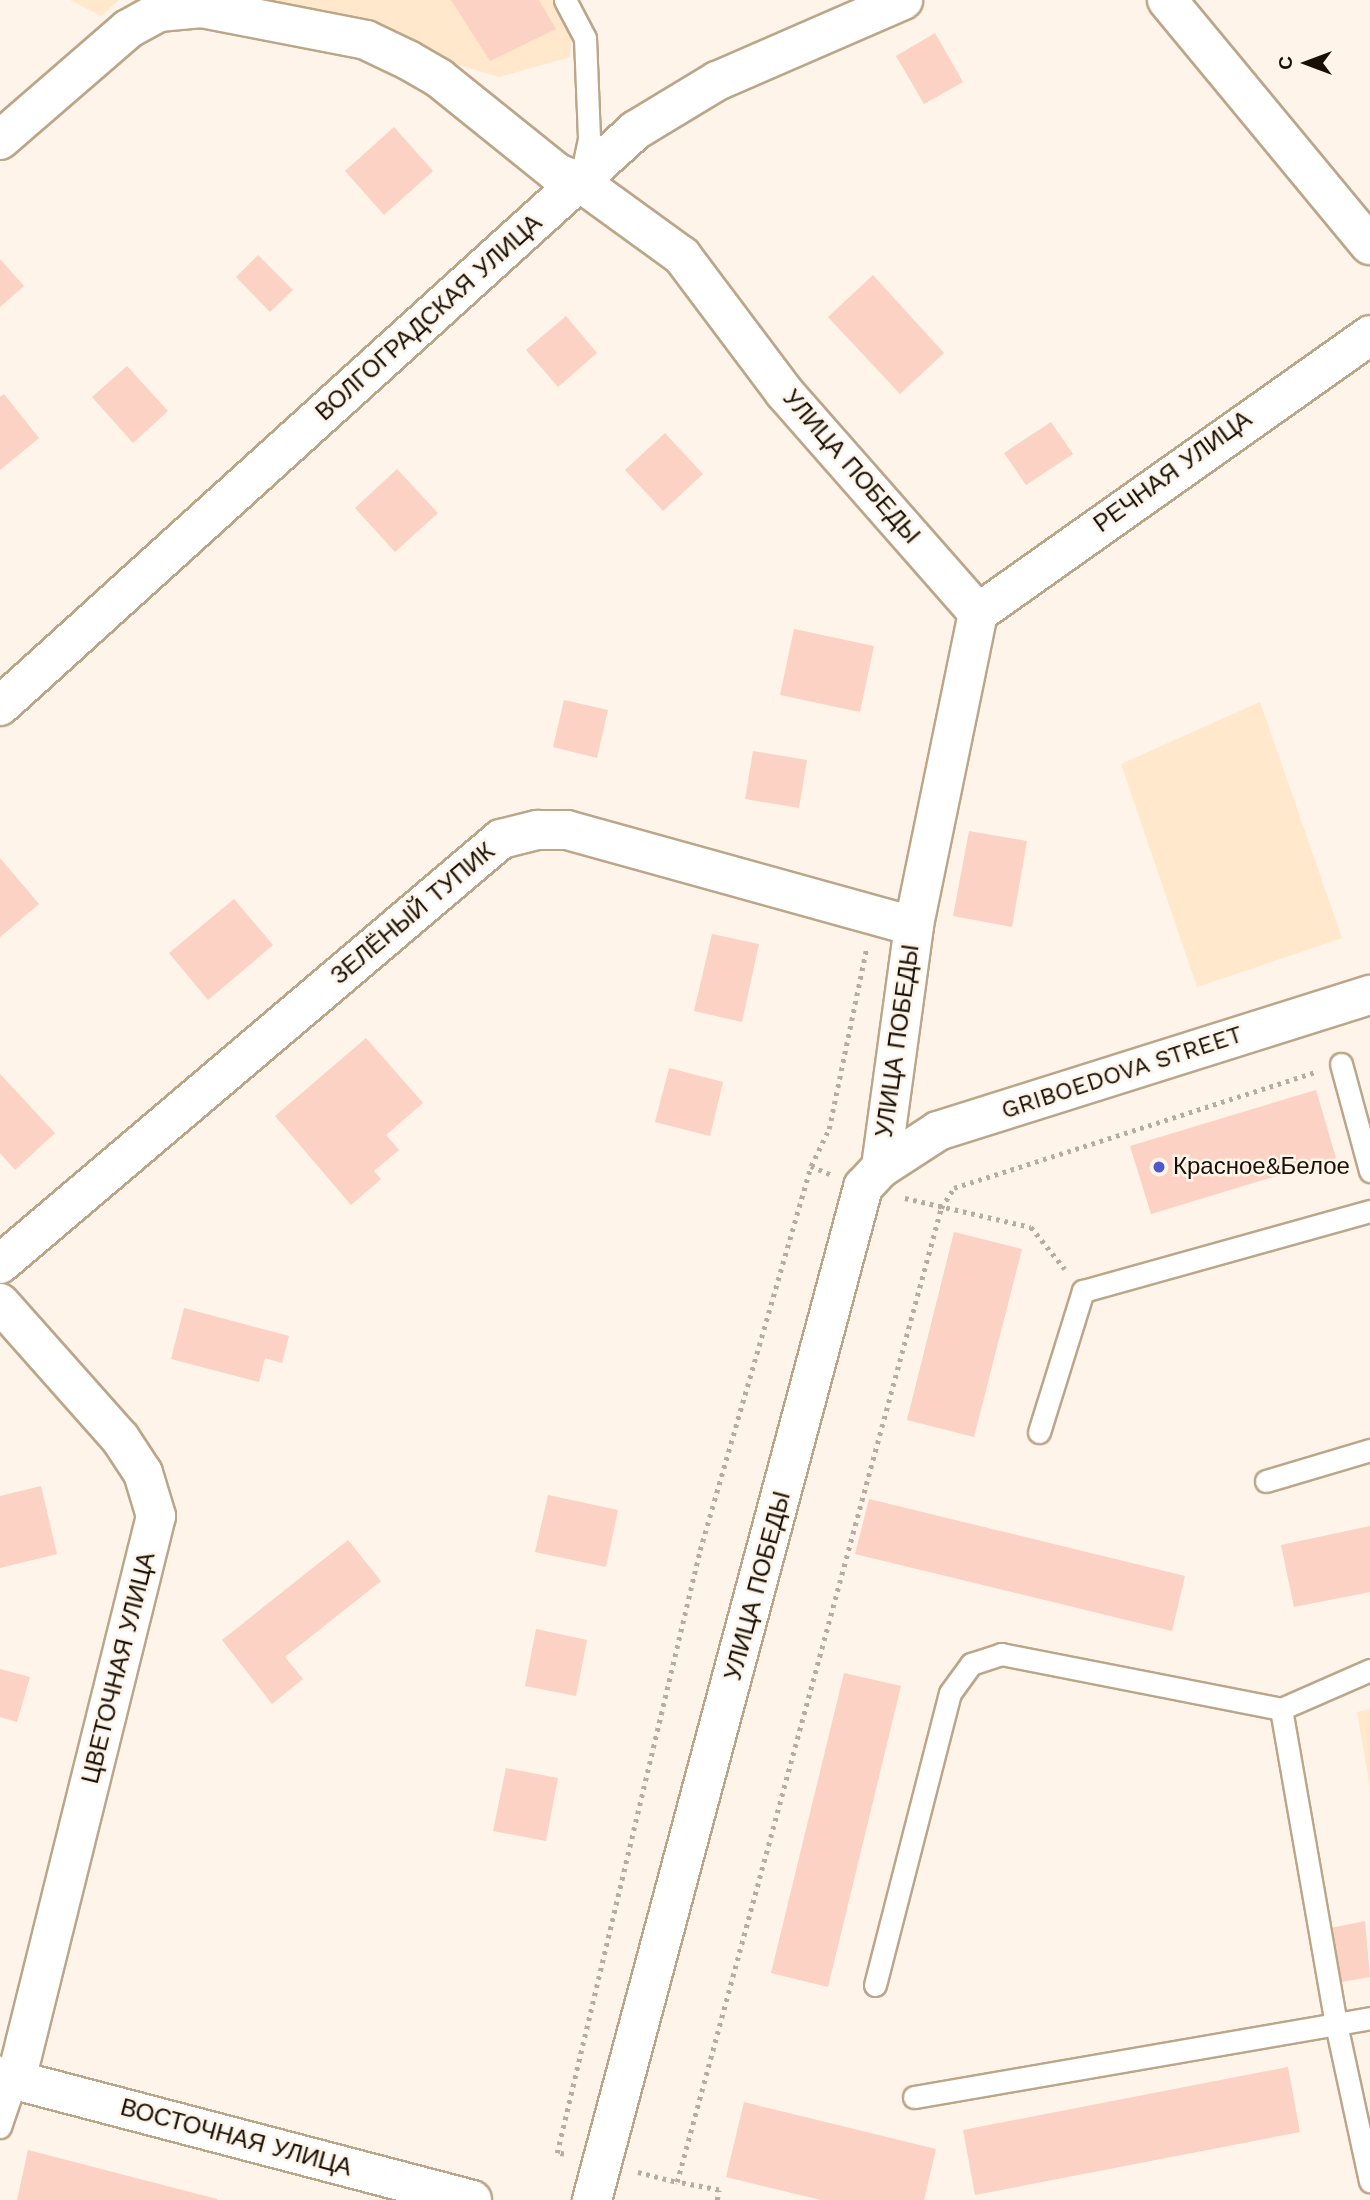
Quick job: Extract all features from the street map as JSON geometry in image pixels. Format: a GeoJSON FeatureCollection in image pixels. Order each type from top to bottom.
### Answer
{"type":"FeatureCollection","features":[{"type":"Feature","properties":{"kind":"street","name":"ВОЛГОГРАДСКАЯ УЛИЦА"},"geometry":{"type":"LineString","coordinates":[[0,706],[580,182],[616,146],[676,102],[903,0]]}},
{"type":"Feature","properties":{"kind":"street"},"geometry":{"type":"LineString","coordinates":[[1167,0],[1370,245]]}},
{"type":"Feature","properties":{"kind":"street","name":"УЛИЦА ПОБЕДЫ"},"geometry":{"type":"LineString","coordinates":[[0,140],[128,29],[159,12],[202,8],[366,40],[439,78],[518,145],[557,173],[580,182],[682,256],[784,392],[978,613],[898,922],[872,1177],[605,2163],[592,2200]]}},
{"type":"Feature","properties":{"kind":"street","name":"РЕЧНАЯ УЛИЦА"},"geometry":{"type":"LineString","coordinates":[[978,613],[1370,335]]}},
{"type":"Feature","properties":{"kind":"street","name":"ЗЕЛЁНЫЙ ТУПИК"},"geometry":{"type":"LineString","coordinates":[[0,1264],[501,839],[538,830],[567,830],[898,922]]}},
{"type":"Feature","properties":{"kind":"street","name":"GRIBOEDOVA STREET"},"geometry":{"type":"LineString","coordinates":[[872,1177],[938,1131],[1370,995]]}},
{"type":"Feature","properties":{"kind":"street","name":"ЦВЕТОЧНАЯ УЛИЦА"},"geometry":{"type":"LineString","coordinates":[[0,1303],[120,1438],[144,1473],[156,1516],[8,2078]]}},
{"type":"Feature","properties":{"kind":"street","name":"ВОСТОЧНАЯ УЛИЦА"},"geometry":{"type":"LineString","coordinates":[[8,2078],[472,2200]]}},
{"type":"Feature","properties":{"kind":"lane"},"geometry":{"type":"LineString","coordinates":[[565,0],[585,38],[589,139],[580,182]]}},
{"type":"Feature","properties":{"kind":"lane"},"geometry":{"type":"LineString","coordinates":[[1341,1064],[1370,1171]]}},
{"type":"Feature","properties":{"kind":"lane"},"geometry":{"type":"LineString","coordinates":[[1038,1432],[1083,1291],[1370,1211]]}},
{"type":"Feature","properties":{"kind":"lane"},"geometry":{"type":"LineString","coordinates":[[1266,1481],[1370,1450]]}},
{"type":"Feature","properties":{"kind":"lane"},"geometry":{"type":"LineString","coordinates":[[874,1985],[950,1693],[971,1664],[1001,1654],[1280,1709],[1370,1670]]}},
{"type":"Feature","properties":{"kind":"lane"},"geometry":{"type":"LineString","coordinates":[[1280,1709],[1336,2024],[1370,2181]]}},
{"type":"Feature","properties":{"kind":"lane"},"geometry":{"type":"LineString","coordinates":[[914,2097],[1370,2018]]}},
{"type":"Feature","properties":{"kind":"lane"},"geometry":{"type":"LineString","coordinates":[[0,2127],[8,2078]]}},
{"type":"Feature","properties":{"kind":"path"},"geometry":{"type":"LineString","coordinates":[[717,2200],[719,2190],[557,2153],[700,1550],[811,1166],[829,1129],[864,954],[898,922]]}},
{"type":"Feature","properties":{"kind":"path"},"geometry":{"type":"LineString","coordinates":[[677,2182],[941,1208],[954,1188],[1341,1064]]}},
{"type":"Feature","properties":{"kind":"path"},"geometry":{"type":"LineString","coordinates":[[872,1177],[941,1208],[1031,1227],[1083,1291]]}},
{"type":"Feature","properties":{"kind":"shaded area"},"geometry":{"type":"Polygon","coordinates":[[[70,0],[119,0],[101,16],[70,0]]]}},
{"type":"Feature","properties":{"kind":"shaded area"},"geometry":{"type":"Polygon","coordinates":[[[240,0],[575,0],[570,57],[499,77],[240,0]]]}},
{"type":"Feature","properties":{"kind":"shaded area"},"geometry":{"type":"Polygon","coordinates":[[[1260,702],[1342,938],[1197,987],[1121,764],[1260,702]]]}},
{"type":"Feature","properties":{"kind":"shaded area"},"geometry":{"type":"Polygon","coordinates":[[[1370,1709],[1370,1788],[1357,1712],[1370,1709]]]}},
{"type":"Feature","properties":{"kind":"building"},"geometry":{"type":"Polygon","coordinates":[[[451,0],[539,0],[556,29],[490,61],[451,0]]]}},
{"type":"Feature","properties":{"kind":"building"},"geometry":{"type":"Polygon","coordinates":[[[935,33],[963,82],[924,104],[896,56],[935,33]]]}},
{"type":"Feature","properties":{"kind":"building"},"geometry":{"type":"Polygon","coordinates":[[[394,127],[433,171],[384,215],[345,171],[394,127]]]}},
{"type":"Feature","properties":{"kind":"building"},"geometry":{"type":"Polygon","coordinates":[[[258,255],[293,290],[270,312],[236,277],[258,255]]]}},
{"type":"Feature","properties":{"kind":"building"},"geometry":{"type":"Polygon","coordinates":[[[0,259],[24,286],[0,307],[0,259]]]}},
{"type":"Feature","properties":{"kind":"building"},"geometry":{"type":"Polygon","coordinates":[[[873,275],[944,353],[900,394],[828,317],[873,275]]]}},
{"type":"Feature","properties":{"kind":"building"},"geometry":{"type":"Polygon","coordinates":[[[566,316],[597,353],[558,387],[526,350],[566,316]]]}},
{"type":"Feature","properties":{"kind":"building"},"geometry":{"type":"Polygon","coordinates":[[[127,366],[168,411],[133,443],[92,397],[127,366]]]}},
{"type":"Feature","properties":{"kind":"building"},"geometry":{"type":"Polygon","coordinates":[[[4,394],[39,438],[0,470],[0,397],[4,394]]]}},
{"type":"Feature","properties":{"kind":"building"},"geometry":{"type":"Polygon","coordinates":[[[1051,422],[1073,454],[1026,485],[1004,453],[1051,422]]]}},
{"type":"Feature","properties":{"kind":"building"},"geometry":{"type":"Polygon","coordinates":[[[665,433],[703,474],[663,511],[625,470],[665,433]]]}},
{"type":"Feature","properties":{"kind":"building"},"geometry":{"type":"Polygon","coordinates":[[[397,469],[438,513],[395,552],[355,508],[397,469]]]}},
{"type":"Feature","properties":{"kind":"building"},"geometry":{"type":"Polygon","coordinates":[[[794,629],[874,646],[860,712],[780,695],[794,629]]]}},
{"type":"Feature","properties":{"kind":"building"},"geometry":{"type":"Polygon","coordinates":[[[564,700],[608,710],[597,758],[553,747],[564,700]]]}},
{"type":"Feature","properties":{"kind":"building"},"geometry":{"type":"Polygon","coordinates":[[[753,751],[807,760],[799,808],[745,799],[753,751]]]}},
{"type":"Feature","properties":{"kind":"building"},"geometry":{"type":"Polygon","coordinates":[[[969,831],[1027,841],[1012,927],[953,916],[969,831]]]}},
{"type":"Feature","properties":{"kind":"building"},"geometry":{"type":"Polygon","coordinates":[[[0,858],[39,904],[0,937],[0,858]]]}},
{"type":"Feature","properties":{"kind":"building"},"geometry":{"type":"Polygon","coordinates":[[[234,899],[273,945],[208,1000],[169,953],[234,899]]]}},
{"type":"Feature","properties":{"kind":"building"},"geometry":{"type":"Polygon","coordinates":[[[712,934],[759,944],[742,1022],[694,1011],[712,934]]]}},
{"type":"Feature","properties":{"kind":"building"},"geometry":{"type":"Polygon","coordinates":[[[366,1038],[423,1103],[386,1135],[399,1150],[374,1171],[381,1179],[351,1205],[275,1116],[366,1038]]]}},
{"type":"Feature","properties":{"kind":"building"},"geometry":{"type":"Polygon","coordinates":[[[669,1068],[723,1082],[710,1136],[655,1122],[669,1068]]]}},
{"type":"Feature","properties":{"kind":"building"},"geometry":{"type":"Polygon","coordinates":[[[0,1074],[55,1133],[15,1170],[0,1153],[0,1074]]]}},
{"type":"Feature","properties":{"kind":"building"},"geometry":{"type":"Polygon","coordinates":[[[1316,1090],[1336,1158],[1151,1214],[1130,1146],[1316,1090]]]}},
{"type":"Feature","properties":{"kind":"building"},"geometry":{"type":"Polygon","coordinates":[[[954,1232],[1022,1249],[974,1437],[907,1420],[954,1232]]]}},
{"type":"Feature","properties":{"kind":"building"},"geometry":{"type":"Polygon","coordinates":[[[184,1308],[289,1336],[282,1363],[265,1358],[259,1382],[171,1359],[184,1308]]]}},
{"type":"Feature","properties":{"kind":"building"},"geometry":{"type":"Polygon","coordinates":[[[41,1486],[57,1554],[0,1568],[0,1496],[41,1486]]]}},
{"type":"Feature","properties":{"kind":"building"},"geometry":{"type":"Polygon","coordinates":[[[548,1495],[618,1510],[606,1567],[535,1552],[548,1495]]]}},
{"type":"Feature","properties":{"kind":"building"},"geometry":{"type":"Polygon","coordinates":[[[869,1499],[1185,1576],[1172,1631],[855,1554],[869,1499]]]}},
{"type":"Feature","properties":{"kind":"building"},"geometry":{"type":"Polygon","coordinates":[[[1370,1526],[1370,1592],[1294,1607],[1281,1545],[1370,1526]]]}},
{"type":"Feature","properties":{"kind":"building"},"geometry":{"type":"Polygon","coordinates":[[[348,1540],[381,1581],[285,1657],[303,1679],[272,1704],[222,1640],[348,1540]]]}},
{"type":"Feature","properties":{"kind":"building"},"geometry":{"type":"Polygon","coordinates":[[[536,1629],[587,1640],[576,1696],[525,1686],[536,1629]]]}},
{"type":"Feature","properties":{"kind":"building"},"geometry":{"type":"Polygon","coordinates":[[[0,1669],[30,1677],[17,1722],[0,1717],[0,1669]]]}},
{"type":"Feature","properties":{"kind":"building"},"geometry":{"type":"Polygon","coordinates":[[[844,1673],[901,1686],[828,1987],[771,1973],[844,1673]]]}},
{"type":"Feature","properties":{"kind":"building"},"geometry":{"type":"Polygon","coordinates":[[[506,1768],[558,1778],[546,1841],[493,1831],[506,1768]]]}},
{"type":"Feature","properties":{"kind":"building"},"geometry":{"type":"Polygon","coordinates":[[[1365,1921],[1370,1977],[1336,1983],[1326,1929],[1365,1921]]]}},
{"type":"Feature","properties":{"kind":"building"},"geometry":{"type":"Polygon","coordinates":[[[1288,2067],[1300,2132],[975,2195],[963,2130],[1288,2067]]]}},
{"type":"Feature","properties":{"kind":"building"},"geometry":{"type":"Polygon","coordinates":[[[744,2102],[936,2149],[924,2200],[821,2200],[726,2177],[744,2102]]]}},
{"type":"Feature","properties":{"kind":"building"},"geometry":{"type":"Polygon","coordinates":[[[28,2150],[217,2199],[217,2200],[17,2200],[28,2150]]]}},
{"type":"Feature","properties":{"kind":"place","name":"Красное&Белое"},"geometry":{"type":"Point","coordinates":[1159,1167]}}]}
